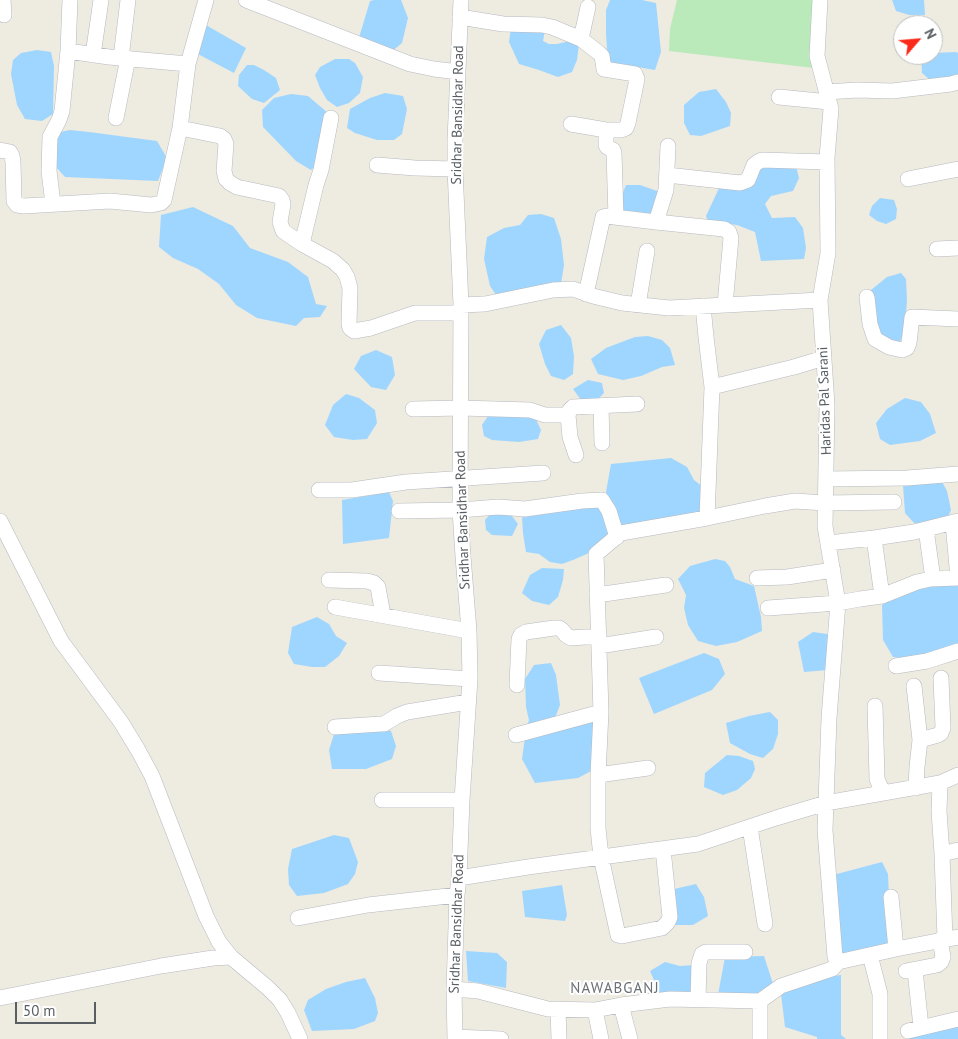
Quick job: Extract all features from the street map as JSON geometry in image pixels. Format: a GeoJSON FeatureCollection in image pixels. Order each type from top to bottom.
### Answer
{"type":"FeatureCollection","features":[{"type":"Feature","properties":{"kind":"street"},"geometry":{"type":"LineString","coordinates":[[3,0],[4,15]]}},
{"type":"Feature","properties":{"kind":"street"},"geometry":{"type":"LineString","coordinates":[[53,204],[49,171],[50,137],[60,120],[62,111],[68,51],[70,0]]}},
{"type":"Feature","properties":{"kind":"street"},"geometry":{"type":"LineString","coordinates":[[93,54],[101,0]]}},
{"type":"Feature","properties":{"kind":"street"},"geometry":{"type":"LineString","coordinates":[[116,118],[124,58],[128,0]]}},
{"type":"Feature","properties":{"kind":"street"},"geometry":{"type":"LineString","coordinates":[[0,150],[10,152],[14,162],[14,202],[17,205],[110,201],[151,205],[161,203],[164,200],[180,128],[188,64],[206,0]]}},
{"type":"Feature","properties":{"kind":"street"},"geometry":{"type":"LineString","coordinates":[[246,0],[410,64],[434,70],[458,72]]}},
{"type":"Feature","properties":{"kind":"street","name":"Sridhar Bansidhar Road"},"geometry":{"type":"LineString","coordinates":[[455,1038],[454,990],[457,895],[470,679],[469,631],[460,510],[460,309],[456,169],[461,0]]}},
{"type":"Feature","properties":{"kind":"street","name":"Haridas Pal Sarani"},"geometry":{"type":"LineString","coordinates":[[820,0],[817,56],[831,109],[827,162],[828,253],[820,300],[827,405],[825,526],[838,603],[829,718],[825,830],[832,928],[835,958],[838,962]]}},
{"type":"Feature","properties":{"kind":"street"},"geometry":{"type":"LineString","coordinates":[[581,39],[588,7]]}},
{"type":"Feature","properties":{"kind":"street"},"geometry":{"type":"LineString","coordinates":[[460,18],[503,24],[552,27],[581,39],[602,56],[604,69],[635,74],[637,77],[626,128],[606,130],[571,124]]}},
{"type":"Feature","properties":{"kind":"street"},"geometry":{"type":"LineString","coordinates":[[68,51],[188,64]]}},
{"type":"Feature","properties":{"kind":"street"},"geometry":{"type":"LineString","coordinates":[[779,97],[828,97],[857,90],[892,91],[958,82]]}},
{"type":"Feature","properties":{"kind":"street"},"geometry":{"type":"LineString","coordinates":[[302,244],[321,170],[331,118]]}},
{"type":"Feature","properties":{"kind":"street"},"geometry":{"type":"LineString","coordinates":[[180,128],[224,138],[226,144],[224,171],[226,179],[237,187],[279,196],[283,204],[282,231],[333,261],[343,270],[347,277],[350,293],[349,324],[350,328],[354,331],[370,328],[415,313],[460,309],[553,290],[573,289],[622,303],[669,308],[820,300]]}},
{"type":"Feature","properties":{"kind":"street"},"geometry":{"type":"LineString","coordinates":[[606,130],[606,145],[614,153],[616,217]]}},
{"type":"Feature","properties":{"kind":"street"},"geometry":{"type":"LineString","coordinates":[[656,222],[666,190],[668,146]]}},
{"type":"Feature","properties":{"kind":"street"},"geometry":{"type":"LineString","coordinates":[[667,175],[740,183],[748,180],[754,165],[762,160],[827,162]]}},
{"type":"Feature","properties":{"kind":"street"},"geometry":{"type":"LineString","coordinates":[[377,165],[456,169]]}},
{"type":"Feature","properties":{"kind":"street"},"geometry":{"type":"LineString","coordinates":[[908,179],[958,169]]}},
{"type":"Feature","properties":{"kind":"street"},"geometry":{"type":"LineString","coordinates":[[586,294],[603,217],[606,216],[724,229],[729,232],[731,238],[725,305]]}},
{"type":"Feature","properties":{"kind":"street"},"geometry":{"type":"LineString","coordinates":[[937,249],[958,248]]}},
{"type":"Feature","properties":{"kind":"street"},"geometry":{"type":"LineString","coordinates":[[638,305],[647,251]]}},
{"type":"Feature","properties":{"kind":"street"},"geometry":{"type":"LineString","coordinates":[[867,296],[870,324],[875,339],[889,347],[902,350],[907,348],[910,343],[912,317],[958,319]]}},
{"type":"Feature","properties":{"kind":"street"},"geometry":{"type":"LineString","coordinates":[[703,306],[712,387],[707,518]]}},
{"type":"Feature","properties":{"kind":"street"},"geometry":{"type":"LineString","coordinates":[[712,387],[824,358]]}},
{"type":"Feature","properties":{"kind":"street"},"geometry":{"type":"LineString","coordinates":[[576,455],[570,437],[568,415],[570,410],[573,408],[637,404]]}},
{"type":"Feature","properties":{"kind":"street"},"geometry":{"type":"LineString","coordinates":[[601,406],[602,443]]}},
{"type":"Feature","properties":{"kind":"street"},"geometry":{"type":"LineString","coordinates":[[413,409],[530,410],[545,415],[568,415]]}},
{"type":"Feature","properties":{"kind":"street"},"geometry":{"type":"LineString","coordinates":[[319,490],[352,490],[406,482],[543,473]]}},
{"type":"Feature","properties":{"kind":"street"},"geometry":{"type":"LineString","coordinates":[[826,478],[907,478],[958,474]]}},
{"type":"Feature","properties":{"kind":"street"},"geometry":{"type":"LineString","coordinates":[[399,511],[498,507],[525,509],[602,500],[609,511],[616,537]]}},
{"type":"Feature","properties":{"kind":"street"},"geometry":{"type":"LineString","coordinates":[[662,849],[670,917],[668,922],[662,928],[622,936],[618,935],[601,857],[598,828],[600,712],[596,554],[621,533],[795,500],[826,503],[894,502]]}},
{"type":"Feature","properties":{"kind":"street"},"geometry":{"type":"LineString","coordinates":[[0,521],[61,641],[121,722],[138,750],[159,794],[209,922],[219,942],[230,957],[280,1000],[300,1039]]}},
{"type":"Feature","properties":{"kind":"street"},"geometry":{"type":"LineString","coordinates":[[768,608],[838,603],[882,596],[917,582],[958,578],[956,522],[874,538],[828,542]]}},
{"type":"Feature","properties":{"kind":"street"},"geometry":{"type":"LineString","coordinates":[[926,529],[933,579]]}},
{"type":"Feature","properties":{"kind":"street"},"geometry":{"type":"LineString","coordinates":[[874,538],[882,596]]}},
{"type":"Feature","properties":{"kind":"street"},"geometry":{"type":"LineString","coordinates":[[757,578],[833,570]]}},
{"type":"Feature","properties":{"kind":"street"},"geometry":{"type":"LineString","coordinates":[[329,580],[367,581],[374,583],[378,587],[383,615]]}},
{"type":"Feature","properties":{"kind":"street"},"geometry":{"type":"LineString","coordinates":[[597,595],[666,585]]}},
{"type":"Feature","properties":{"kind":"street"},"geometry":{"type":"LineString","coordinates":[[335,607],[469,631]]}},
{"type":"Feature","properties":{"kind":"street"},"geometry":{"type":"LineString","coordinates":[[517,685],[519,639],[526,632],[559,628],[571,638],[599,641],[656,637]]}},
{"type":"Feature","properties":{"kind":"street"},"geometry":{"type":"LineString","coordinates":[[896,666],[927,661],[958,651]]}},
{"type":"Feature","properties":{"kind":"street"},"geometry":{"type":"LineString","coordinates":[[379,673],[470,679]]}},
{"type":"Feature","properties":{"kind":"street"},"geometry":{"type":"LineString","coordinates":[[920,740],[938,736],[943,728],[941,678]]}},
{"type":"Feature","properties":{"kind":"street"},"geometry":{"type":"LineString","coordinates":[[914,686],[920,740],[916,767],[916,788]]}},
{"type":"Feature","properties":{"kind":"street"},"geometry":{"type":"LineString","coordinates":[[335,727],[384,724],[407,712],[468,702]]}},
{"type":"Feature","properties":{"kind":"street"},"geometry":{"type":"LineString","coordinates":[[875,706],[877,779],[883,793]]}},
{"type":"Feature","properties":{"kind":"street"},"geometry":{"type":"LineString","coordinates":[[516,735],[600,712]]}},
{"type":"Feature","properties":{"kind":"street"},"geometry":{"type":"LineString","coordinates":[[598,776],[648,768]]}},
{"type":"Feature","properties":{"kind":"street"},"geometry":{"type":"LineString","coordinates":[[459,878],[698,844],[826,803],[940,783],[958,775]]}},
{"type":"Feature","properties":{"kind":"street"},"geometry":{"type":"LineString","coordinates":[[940,783],[939,811],[948,939],[941,962],[937,966],[911,970],[914,1029],[958,1019]]}},
{"type":"Feature","properties":{"kind":"street"},"geometry":{"type":"LineString","coordinates":[[382,800],[462,800]]}},
{"type":"Feature","properties":{"kind":"street"},"geometry":{"type":"LineString","coordinates":[[750,826],[765,924]]}},
{"type":"Feature","properties":{"kind":"street"},"geometry":{"type":"LineString","coordinates":[[942,854],[958,850]]}},
{"type":"Feature","properties":{"kind":"street"},"geometry":{"type":"LineString","coordinates":[[298,918],[368,905],[457,895]]}},
{"type":"Feature","properties":{"kind":"street"},"geometry":{"type":"LineString","coordinates":[[892,897],[896,949]]}},
{"type":"Feature","properties":{"kind":"street"},"geometry":{"type":"LineString","coordinates":[[454,990],[478,991],[558,1010],[595,1010],[670,999],[760,1001],[781,986],[832,968],[838,962],[948,939]]}},
{"type":"Feature","properties":{"kind":"street"},"geometry":{"type":"LineString","coordinates":[[698,1000],[702,954],[706,952],[745,952]]}},
{"type":"Feature","properties":{"kind":"street"},"geometry":{"type":"LineString","coordinates":[[870,955],[880,994],[880,1039]]}},
{"type":"Feature","properties":{"kind":"street"},"geometry":{"type":"LineString","coordinates":[[0,998],[161,966],[230,957]]}},
{"type":"Feature","properties":{"kind":"street"},"geometry":{"type":"LineString","coordinates":[[760,1001],[760,1039]]}},
{"type":"Feature","properties":{"kind":"street"},"geometry":{"type":"LineString","coordinates":[[622,1005],[630,1039]]}},
{"type":"Feature","properties":{"kind":"street"},"geometry":{"type":"LineString","coordinates":[[558,1010],[558,1039]]}},
{"type":"Feature","properties":{"kind":"street"},"geometry":{"type":"LineString","coordinates":[[595,1010],[601,1039]]}},
{"type":"Feature","properties":{"kind":"street"},"geometry":{"type":"LineString","coordinates":[[455,1038],[501,1039]]}},
{"type":"Feature","properties":{"kind":"green space"},"geometry":{"type":"Polygon","coordinates":[[[677,0],[813,0],[814,68],[669,51],[670,29],[677,0]]]}},
{"type":"Feature","properties":{"kind":"water"},"geometry":{"type":"Polygon","coordinates":[[[401,0],[408,18],[402,43],[390,53],[358,41],[370,1],[401,0]]]}},
{"type":"Feature","properties":{"kind":"water"},"geometry":{"type":"Polygon","coordinates":[[[610,0],[642,0],[656,3],[661,52],[655,70],[608,62],[606,10],[610,0]]]}},
{"type":"Feature","properties":{"kind":"water"},"geometry":{"type":"Polygon","coordinates":[[[892,0],[924,0],[925,15],[909,15],[896,11],[892,0]]]}},
{"type":"Feature","properties":{"kind":"water"},"geometry":{"type":"Polygon","coordinates":[[[204,24],[246,48],[234,73],[194,52],[204,24]]]}},
{"type":"Feature","properties":{"kind":"water"},"geometry":{"type":"Polygon","coordinates":[[[546,24],[543,41],[549,44],[570,41],[579,44],[577,60],[572,72],[558,77],[519,64],[509,42],[511,27],[546,24]]]}},
{"type":"Feature","properties":{"kind":"water"},"geometry":{"type":"Polygon","coordinates":[[[37,50],[51,52],[54,66],[53,114],[42,121],[25,119],[17,105],[11,74],[13,60],[21,53],[37,50]]]}},
{"type":"Feature","properties":{"kind":"water"},"geometry":{"type":"Polygon","coordinates":[[[943,53],[958,53],[958,76],[930,80],[922,73],[922,65],[943,65],[943,53]]]}},
{"type":"Feature","properties":{"kind":"water"},"geometry":{"type":"Polygon","coordinates":[[[335,59],[349,59],[355,63],[363,77],[360,93],[349,103],[337,107],[327,100],[315,75],[320,67],[335,59]]]}},
{"type":"Feature","properties":{"kind":"water"},"geometry":{"type":"Polygon","coordinates":[[[247,65],[254,65],[276,78],[280,90],[264,103],[252,99],[238,86],[239,75],[247,65]]]}},
{"type":"Feature","properties":{"kind":"water"},"geometry":{"type":"Polygon","coordinates":[[[716,89],[726,102],[731,113],[730,126],[701,136],[690,135],[684,123],[684,105],[699,92],[716,89]]]}},
{"type":"Feature","properties":{"kind":"water"},"geometry":{"type":"Polygon","coordinates":[[[385,93],[403,96],[407,109],[402,134],[394,140],[377,140],[355,133],[347,128],[350,109],[370,98],[385,93]]]}},
{"type":"Feature","properties":{"kind":"water"},"geometry":{"type":"Polygon","coordinates":[[[291,94],[308,96],[328,113],[320,162],[311,170],[296,161],[263,127],[262,110],[274,98],[291,94]]]}},
{"type":"Feature","properties":{"kind":"water"},"geometry":{"type":"Polygon","coordinates":[[[70,130],[157,141],[167,158],[158,181],[65,177],[54,165],[55,133],[70,130]]]}},
{"type":"Feature","properties":{"kind":"water"},"geometry":{"type":"Polygon","coordinates":[[[760,163],[796,166],[799,178],[793,191],[771,196],[765,204],[772,218],[795,217],[803,228],[806,248],[804,259],[761,261],[755,232],[737,225],[708,222],[706,216],[720,186],[751,186],[760,163]]]}},
{"type":"Feature","properties":{"kind":"water"},"geometry":{"type":"Polygon","coordinates":[[[626,185],[640,185],[660,192],[654,217],[621,212],[620,200],[626,185]]]}},
{"type":"Feature","properties":{"kind":"water"},"geometry":{"type":"Polygon","coordinates":[[[880,198],[894,200],[897,209],[896,219],[886,224],[877,221],[869,215],[872,206],[880,198]]]}},
{"type":"Feature","properties":{"kind":"water"},"geometry":{"type":"Polygon","coordinates":[[[193,207],[233,226],[250,248],[288,262],[308,277],[316,304],[327,306],[320,317],[304,318],[296,326],[257,318],[236,305],[219,284],[198,269],[173,258],[159,247],[161,215],[193,207]]]}},
{"type":"Feature","properties":{"kind":"water"},"geometry":{"type":"Polygon","coordinates":[[[541,214],[554,218],[561,239],[564,265],[561,284],[498,298],[490,286],[484,259],[487,237],[504,228],[520,225],[528,215],[541,214]]]}},
{"type":"Feature","properties":{"kind":"water"},"geometry":{"type":"Polygon","coordinates":[[[901,273],[906,279],[905,328],[900,342],[891,344],[878,333],[873,318],[871,290],[887,277],[901,273]]]}},
{"type":"Feature","properties":{"kind":"water"},"geometry":{"type":"Polygon","coordinates":[[[561,325],[571,338],[574,356],[573,374],[564,380],[551,376],[539,344],[546,330],[561,325]]]}},
{"type":"Feature","properties":{"kind":"water"},"geometry":{"type":"Polygon","coordinates":[[[648,336],[662,340],[670,348],[675,365],[662,367],[641,376],[623,380],[598,374],[591,359],[606,348],[635,337],[648,336]]]}},
{"type":"Feature","properties":{"kind":"water"},"geometry":{"type":"Polygon","coordinates":[[[376,350],[392,357],[395,375],[386,390],[371,387],[354,369],[361,356],[376,350]]]}},
{"type":"Feature","properties":{"kind":"water"},"geometry":{"type":"Polygon","coordinates":[[[588,380],[602,383],[604,393],[595,402],[584,404],[573,389],[588,380]]]}},
{"type":"Feature","properties":{"kind":"water"},"geometry":{"type":"Polygon","coordinates":[[[346,394],[359,398],[375,410],[377,423],[367,439],[353,440],[334,437],[325,425],[333,405],[346,394]]]}},
{"type":"Feature","properties":{"kind":"water"},"geometry":{"type":"Polygon","coordinates":[[[905,398],[921,402],[930,414],[936,433],[920,441],[890,445],[880,439],[876,423],[887,409],[905,398]]]}},
{"type":"Feature","properties":{"kind":"water"},"geometry":{"type":"Polygon","coordinates":[[[534,415],[541,430],[538,439],[519,442],[492,440],[484,436],[482,425],[488,416],[534,415]]]}},
{"type":"Feature","properties":{"kind":"water"},"geometry":{"type":"Polygon","coordinates":[[[671,458],[687,467],[694,480],[703,487],[703,514],[633,528],[622,525],[606,492],[611,464],[671,458]]]}},
{"type":"Feature","properties":{"kind":"water"},"geometry":{"type":"Polygon","coordinates":[[[941,480],[947,491],[951,510],[947,520],[928,525],[914,523],[905,513],[903,485],[941,480]]]}},
{"type":"Feature","properties":{"kind":"water"},"geometry":{"type":"Polygon","coordinates":[[[389,492],[393,501],[389,538],[343,544],[342,500],[389,492]]]}},
{"type":"Feature","properties":{"kind":"water"},"geometry":{"type":"Polygon","coordinates":[[[597,504],[605,511],[610,532],[605,540],[589,553],[562,564],[550,562],[539,554],[526,552],[522,518],[532,510],[597,504]]]}},
{"type":"Feature","properties":{"kind":"water"},"geometry":{"type":"Polygon","coordinates":[[[492,512],[509,512],[518,524],[512,536],[492,535],[486,530],[485,520],[492,512]]]}},
{"type":"Feature","properties":{"kind":"water"},"geometry":{"type":"Polygon","coordinates":[[[715,559],[725,561],[735,579],[754,586],[762,631],[737,642],[716,646],[698,641],[688,625],[684,608],[686,595],[678,579],[690,566],[715,559]]]}},
{"type":"Feature","properties":{"kind":"water"},"geometry":{"type":"Polygon","coordinates":[[[542,568],[564,569],[558,597],[549,605],[532,601],[522,593],[530,575],[542,568]]]}},
{"type":"Feature","properties":{"kind":"water"},"geometry":{"type":"Polygon","coordinates":[[[958,582],[958,646],[908,659],[893,657],[883,640],[882,605],[899,593],[929,584],[958,582]]]}},
{"type":"Feature","properties":{"kind":"water"},"geometry":{"type":"Polygon","coordinates":[[[317,617],[329,624],[336,636],[347,643],[339,656],[325,667],[294,664],[288,653],[292,627],[317,617]]]}},
{"type":"Feature","properties":{"kind":"water"},"geometry":{"type":"Polygon","coordinates":[[[813,632],[827,634],[832,637],[828,670],[804,672],[798,642],[813,632]]]}},
{"type":"Feature","properties":{"kind":"water"},"geometry":{"type":"Polygon","coordinates":[[[704,653],[719,659],[725,674],[712,690],[654,714],[639,678],[704,653]]]}},
{"type":"Feature","properties":{"kind":"water"},"geometry":{"type":"Polygon","coordinates":[[[551,663],[556,675],[560,705],[555,718],[527,726],[529,720],[526,707],[525,679],[534,665],[551,663]]]}},
{"type":"Feature","properties":{"kind":"water"},"geometry":{"type":"Polygon","coordinates":[[[770,712],[778,720],[778,734],[773,749],[763,758],[750,754],[730,743],[726,723],[770,712]]]}},
{"type":"Feature","properties":{"kind":"water"},"geometry":{"type":"Polygon","coordinates":[[[594,720],[595,769],[578,778],[535,783],[522,759],[525,737],[594,720]]]}},
{"type":"Feature","properties":{"kind":"water"},"geometry":{"type":"Polygon","coordinates":[[[379,727],[391,731],[396,746],[392,759],[366,769],[332,769],[329,750],[335,731],[379,727]]]}},
{"type":"Feature","properties":{"kind":"water"},"geometry":{"type":"Polygon","coordinates":[[[727,755],[739,756],[753,761],[755,769],[751,778],[737,790],[723,795],[704,787],[705,773],[727,755]]]}},
{"type":"Feature","properties":{"kind":"water"},"geometry":{"type":"Polygon","coordinates":[[[334,835],[349,838],[358,862],[355,874],[348,884],[324,893],[297,896],[289,885],[288,869],[292,849],[334,835]]]}},
{"type":"Feature","properties":{"kind":"water"},"geometry":{"type":"Polygon","coordinates":[[[882,862],[888,874],[891,944],[839,955],[833,875],[882,862]]]}},
{"type":"Feature","properties":{"kind":"water"},"geometry":{"type":"Polygon","coordinates":[[[696,884],[704,897],[708,916],[693,925],[675,925],[670,907],[670,890],[696,884]]]}},
{"type":"Feature","properties":{"kind":"water"},"geometry":{"type":"Polygon","coordinates":[[[562,885],[567,915],[565,921],[525,917],[522,891],[562,885]]]}},
{"type":"Feature","properties":{"kind":"water"},"geometry":{"type":"Polygon","coordinates":[[[466,951],[497,953],[507,962],[506,988],[468,981],[466,951]]]}},
{"type":"Feature","properties":{"kind":"water"},"geometry":{"type":"Polygon","coordinates":[[[764,956],[774,987],[761,996],[718,995],[725,957],[764,956]]]}},
{"type":"Feature","properties":{"kind":"water"},"geometry":{"type":"Polygon","coordinates":[[[665,962],[680,966],[694,965],[697,993],[661,996],[650,971],[665,962]]]}},
{"type":"Feature","properties":{"kind":"water"},"geometry":{"type":"Polygon","coordinates":[[[841,975],[841,1035],[846,1039],[817,1039],[817,1037],[785,1027],[781,994],[821,978],[841,975]]]}},
{"type":"Feature","properties":{"kind":"water"},"geometry":{"type":"Polygon","coordinates":[[[365,978],[375,998],[378,1013],[375,1021],[354,1029],[312,1031],[304,1010],[308,1000],[326,989],[365,978]]]}},
{"type":"Feature","properties":{"kind":"water"},"geometry":{"type":"Polygon","coordinates":[[[958,1022],[958,1039],[908,1039],[909,1032],[958,1022]]]}},
{"type":"Feature","properties":{"kind":"district","name":"NAWABGANJ"},"geometry":{"type":"Point","coordinates":[615,989]}}]}
